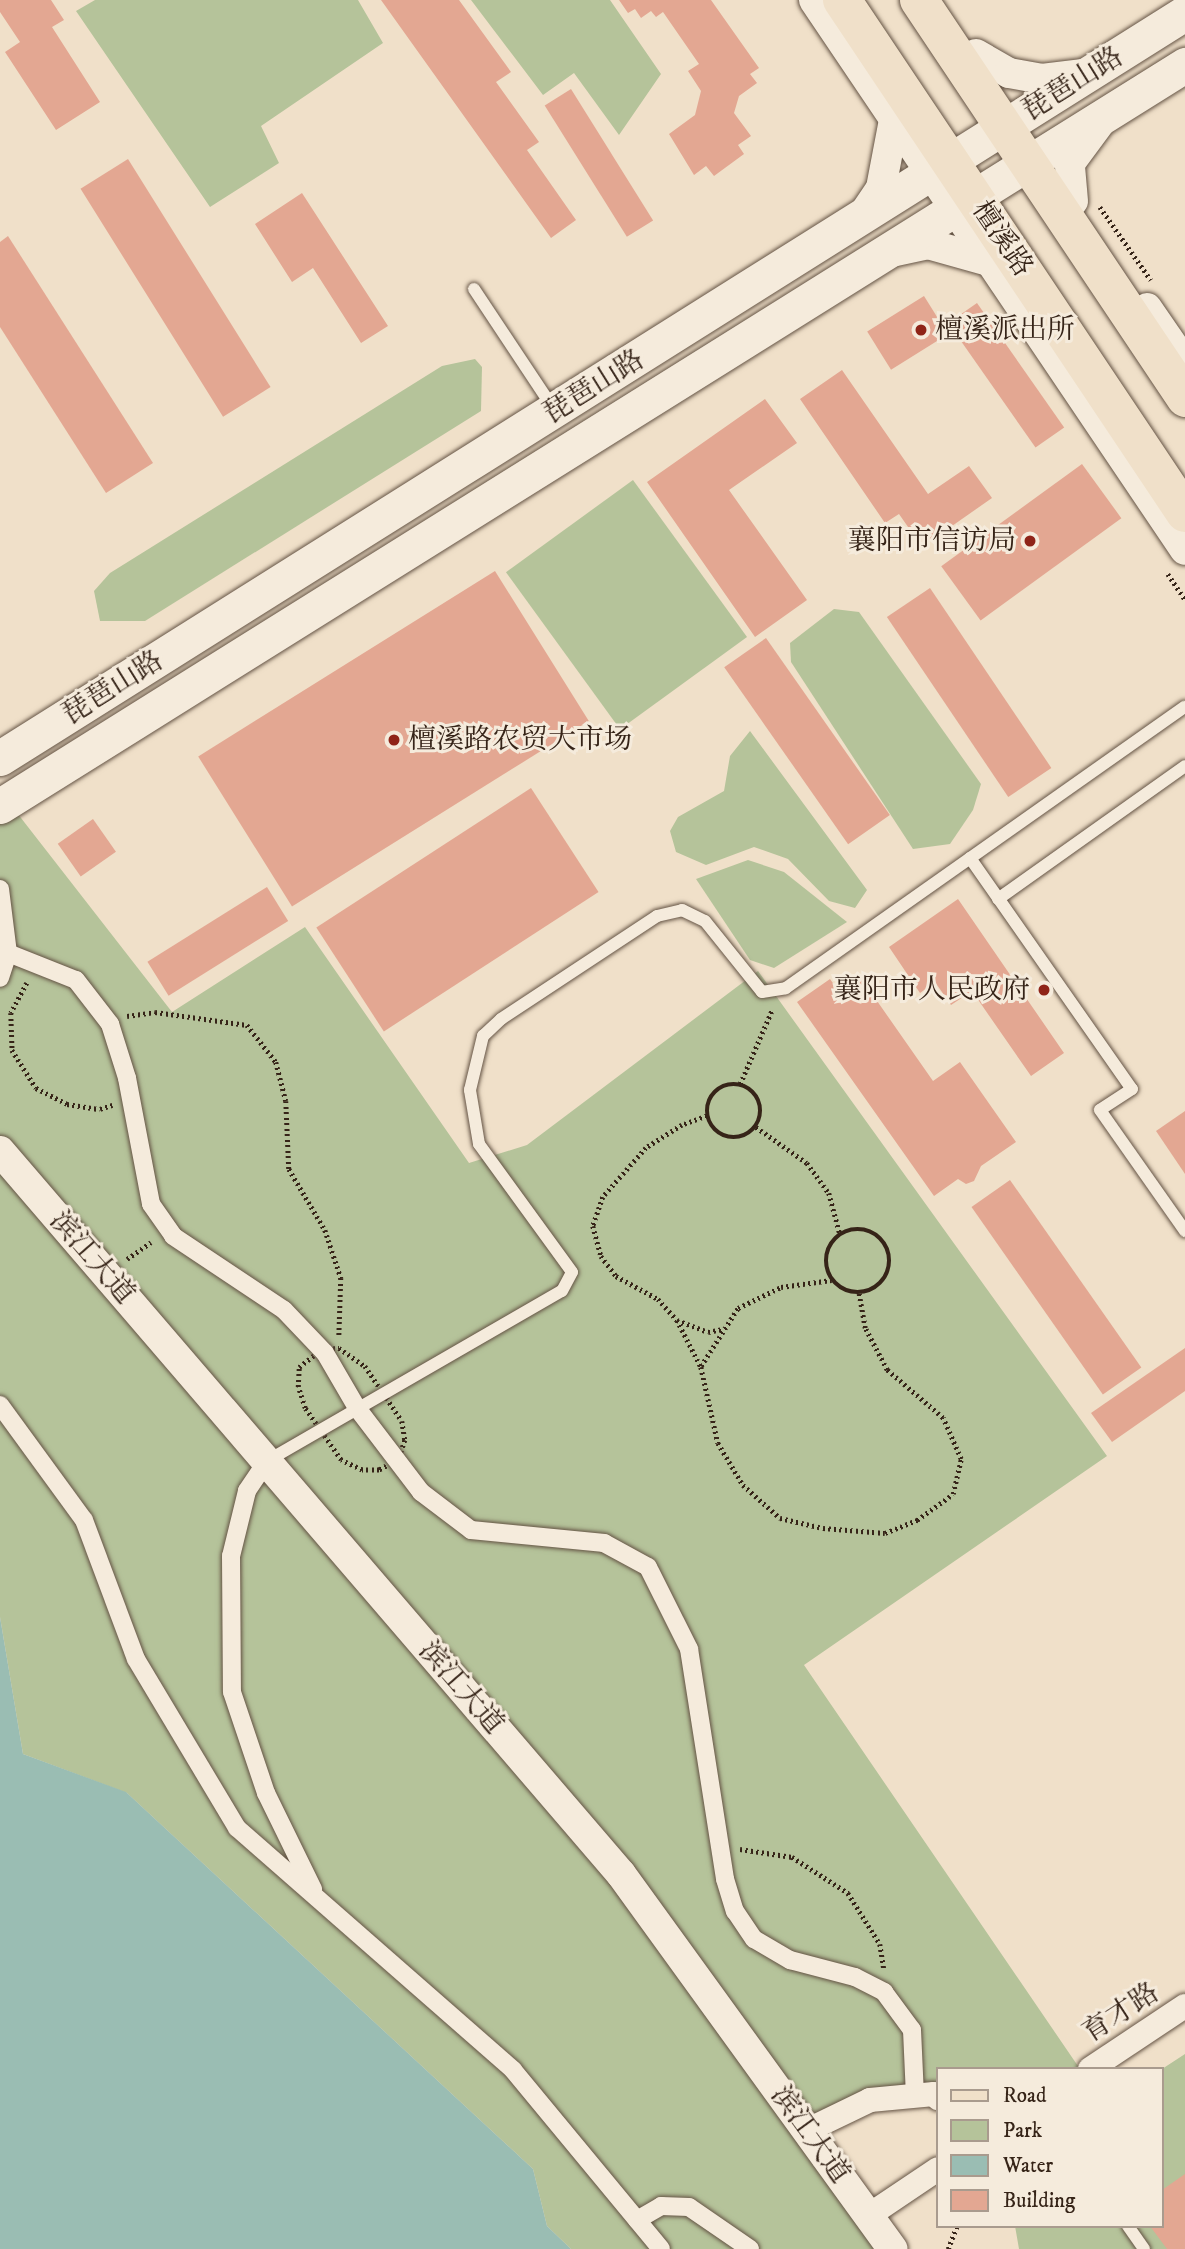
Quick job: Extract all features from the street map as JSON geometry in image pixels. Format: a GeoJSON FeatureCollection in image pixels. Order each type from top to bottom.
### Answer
{"type":"FeatureCollection","features":[{"type":"Feature","properties":{"kind":"main road","name":"檀溪路"},"geometry":{"type":"LineString","coordinates":[[842,0],[964,204],[1185,513]]}},
{"type":"Feature","properties":{"kind":"main road"},"geometry":{"type":"LineString","coordinates":[[919,0],[1011,123],[1185,398]]}},
{"type":"Feature","properties":{"kind":"main road","name":"琵琶山路"},"geometry":{"type":"LineString","coordinates":[[0,758],[859,222],[940,167],[1185,13]]}},
{"type":"Feature","properties":{"kind":"main road","name":"琵琶山路"},"geometry":{"type":"LineString","coordinates":[[0,806],[1185,65]]}},
{"type":"Feature","properties":{"kind":"street"},"geometry":{"type":"LineString","coordinates":[[814,0],[894,120],[940,167]]}},
{"type":"Feature","properties":{"kind":"street"},"geometry":{"type":"LineString","coordinates":[[940,0],[976,54],[1011,123]]}},
{"type":"Feature","properties":{"kind":"street"},"geometry":{"type":"LineString","coordinates":[[976,54],[1009,73],[1042,79],[1091,73]]}},
{"type":"Feature","properties":{"kind":"street"},"geometry":{"type":"LineString","coordinates":[[1073,201],[1070,163],[1109,113]]}},
{"type":"Feature","properties":{"kind":"street"},"geometry":{"type":"LineString","coordinates":[[859,222],[881,188],[894,120]]}},
{"type":"Feature","properties":{"kind":"street"},"geometry":{"type":"LineString","coordinates":[[1035,159],[1073,201],[1185,363]]}},
{"type":"Feature","properties":{"kind":"street"},"geometry":{"type":"LineString","coordinates":[[964,204],[989,261],[1185,550]]}},
{"type":"Feature","properties":{"kind":"street"},"geometry":{"type":"LineString","coordinates":[[884,254],[928,244],[989,261]]}},
{"type":"Feature","properties":{"kind":"street"},"geometry":{"type":"LineString","coordinates":[[0,889],[8,953],[0,978]]}},
{"type":"Feature","properties":{"kind":"street"},"geometry":{"type":"LineString","coordinates":[[8,953],[76,980],[110,1024],[130,1100],[151,1204],[169,1230],[206,1261],[284,1310],[325,1353],[357,1408],[421,1492],[471,1530],[604,1543],[648,1567],[689,1649],[719,1842],[735,1911],[754,1939],[790,1960],[855,1977],[888,1998],[912,2030],[926,2097],[870,2100],[807,2131]]}},
{"type":"Feature","properties":{"kind":"street","name":"滨江大道"},"geometry":{"type":"LineString","coordinates":[[0,1151],[621,1874],[888,2247]]}},
{"type":"Feature","properties":{"kind":"street"},"geometry":{"type":"LineString","coordinates":[[0,1405],[84,1520],[136,1659],[237,1828],[513,2070],[661,2249]]}},
{"type":"Feature","properties":{"kind":"street"},"geometry":{"type":"LineString","coordinates":[[267,1461],[247,1491],[231,1556],[232,1692],[266,1793],[318,1898]]}},
{"type":"Feature","properties":{"kind":"street","name":"育才路"},"geometry":{"type":"LineString","coordinates":[[1093,2067],[1185,2006]]}},
{"type":"Feature","properties":{"kind":"street"},"geometry":{"type":"LineString","coordinates":[[868,2216],[936,2170]]}},
{"type":"Feature","properties":{"kind":"street"},"geometry":{"type":"LineString","coordinates":[[637,2220],[661,2206],[689,2207],[750,2249]]}},
{"type":"Feature","properties":{"kind":"lane"},"geometry":{"type":"LineString","coordinates":[[474,289],[555,411]]}},
{"type":"Feature","properties":{"kind":"lane"},"geometry":{"type":"LineString","coordinates":[[267,1461],[562,1291],[572,1272],[479,1144],[470,1090],[483,1036],[657,916],[682,910],[705,922],[744,976],[762,992],[786,989],[1185,707]]}},
{"type":"Feature","properties":{"kind":"lane"},"geometry":{"type":"LineString","coordinates":[[998,899],[1185,766]]}},
{"type":"Feature","properties":{"kind":"lane"},"geometry":{"type":"LineString","coordinates":[[970,858],[1132,1089],[1100,1110],[1185,1231]]}},
{"type":"Feature","properties":{"kind":"lane"},"geometry":{"type":"LineString","coordinates":[[1129,2228],[1144,2249]]}},
{"type":"Feature","properties":{"kind":"path"},"geometry":{"type":"LineString","coordinates":[[39,965],[11,1013],[12,1050],[36,1087],[68,1104],[100,1109],[130,1100]]}},
{"type":"Feature","properties":{"kind":"path"},"geometry":{"type":"LineString","coordinates":[[740,1084],[762,1024],[786,989]]}},
{"type":"Feature","properties":{"kind":"path"},"geometry":{"type":"LineString","coordinates":[[110,1024],[124,1016],[155,1012],[247,1025],[276,1062],[286,1101],[289,1169],[325,1230],[341,1278],[339,1348]]}},
{"type":"Feature","properties":{"kind":"path"},"geometry":{"type":"LineString","coordinates":[[707,1116],[715,1091],[740,1084]]}},
{"type":"Feature","properties":{"kind":"path"},"geometry":{"type":"LineString","coordinates":[[707,1116],[724,1136],[741,1137],[756,1127],[759,1101],[740,1084]]}},
{"type":"Feature","properties":{"kind":"path"},"geometry":{"type":"LineString","coordinates":[[707,1116],[682,1125],[646,1149],[603,1197],[593,1226],[600,1256],[616,1276],[658,1299],[677,1320],[701,1367],[718,1443],[743,1485],[780,1518],[822,1528],[885,1533],[917,1520],[953,1494],[961,1459],[943,1418],[887,1370],[865,1328],[859,1294]]}},
{"type":"Feature","properties":{"kind":"path"},"geometry":{"type":"LineString","coordinates":[[756,1127],[807,1163],[829,1193],[841,1234]]}},
{"type":"Feature","properties":{"kind":"path"},"geometry":{"type":"LineString","coordinates":[[106,1274],[169,1230]]}},
{"type":"Feature","properties":{"kind":"path"},"geometry":{"type":"LineString","coordinates":[[701,1367],[738,1308],[758,1296],[781,1287],[832,1280],[859,1294],[879,1286],[890,1268],[890,1257],[880,1237],[871,1232],[841,1234],[828,1250],[832,1280]]}},
{"type":"Feature","properties":{"kind":"path"},"geometry":{"type":"LineString","coordinates":[[677,1320],[708,1332],[723,1329]]}},
{"type":"Feature","properties":{"kind":"path"},"geometry":{"type":"LineString","coordinates":[[719,1842],[792,1857],[848,1893],[880,1944],[888,1998]]}},
{"type":"Feature","properties":{"kind":"path"},"geometry":{"type":"LineString","coordinates":[[948,2249],[956,2228]]}},
{"type":"Feature","properties":{"kind":"green space"},"geometry":{"type":"Polygon","coordinates":[[[95,0],[358,0],[383,43],[261,126],[279,163],[210,207],[76,11],[95,0]]]}},
{"type":"Feature","properties":{"kind":"green space"},"geometry":{"type":"Polygon","coordinates":[[[471,0],[610,0],[661,74],[619,135],[574,73],[543,95],[471,0]]]}},
{"type":"Feature","properties":{"kind":"green space"},"geometry":{"type":"Polygon","coordinates":[[[475,359],[482,367],[481,411],[145,621],[100,621],[94,591],[110,573],[442,366],[475,359]]]}},
{"type":"Feature","properties":{"kind":"green space"},"geometry":{"type":"Polygon","coordinates":[[[633,480],[747,637],[620,729],[506,572],[633,480]]]}},
{"type":"Feature","properties":{"kind":"green space"},"geometry":{"type":"Polygon","coordinates":[[[834,609],[859,612],[981,784],[973,810],[950,844],[913,849],[791,662],[790,643],[834,609]]]}},
{"type":"Feature","properties":{"kind":"green space"},"geometry":{"type":"Polygon","coordinates":[[[750,731],[867,890],[855,908],[829,901],[788,859],[754,847],[706,865],[676,852],[670,831],[678,817],[724,791],[730,756],[750,731]]]}},
{"type":"Feature","properties":{"kind":"green space"},"geometry":{"type":"Polygon","coordinates":[[[0,791],[172,1012],[305,927],[469,1163],[527,1145],[758,971],[1107,1456],[804,1665],[1079,2067],[936,2067],[936,2096],[933,2094],[807,2130],[893,2249],[571,2249],[547,2226],[533,2169],[127,1793],[23,1754],[0,1617],[0,791]]]}},
{"type":"Feature","properties":{"kind":"green space"},"geometry":{"type":"Polygon","coordinates":[[[748,860],[784,872],[847,922],[774,968],[750,960],[696,879],[748,860]]]}},
{"type":"Feature","properties":{"kind":"green space"},"geometry":{"type":"Polygon","coordinates":[[[1185,2054],[1185,2249],[1019,2249],[1015,2228],[1164,2228],[1164,2068],[1185,2054]]]}},
{"type":"Feature","properties":{"kind":"water"},"geometry":{"type":"Polygon","coordinates":[[[0,1617],[23,1754],[126,1792],[533,2169],[547,2226],[571,2249],[0,2249],[0,1617]]]}},
{"type":"Feature","properties":{"kind":"building"},"geometry":{"type":"Polygon","coordinates":[[[0,0],[51,0],[64,20],[52,27],[100,102],[56,130],[5,52],[20,42],[0,12],[0,0]]]}},
{"type":"Feature","properties":{"kind":"building"},"geometry":{"type":"Polygon","coordinates":[[[381,0],[459,0],[511,72],[496,82],[539,142],[527,150],[576,220],[551,238],[381,0]]]}},
{"type":"Feature","properties":{"kind":"building"},"geometry":{"type":"Polygon","coordinates":[[[619,0],[711,0],[759,68],[750,74],[757,83],[739,96],[734,113],[751,136],[738,145],[744,154],[714,176],[706,166],[694,175],[669,134],[695,115],[701,91],[688,71],[699,64],[663,12],[656,17],[651,11],[641,18],[635,9],[628,13],[619,0]]]}},
{"type":"Feature","properties":{"kind":"building"},"geometry":{"type":"Polygon","coordinates":[[[571,89],[653,220],[627,237],[545,105],[571,89]]]}},
{"type":"Feature","properties":{"kind":"building"},"geometry":{"type":"Polygon","coordinates":[[[128,159],[271,387],[223,417],[81,189],[128,159]]]}},
{"type":"Feature","properties":{"kind":"building"},"geometry":{"type":"Polygon","coordinates":[[[302,193],[388,326],[361,343],[313,268],[292,282],[255,224],[302,193]]]}},
{"type":"Feature","properties":{"kind":"building"},"geometry":{"type":"Polygon","coordinates":[[[8,236],[153,463],[106,493],[0,327],[0,242],[8,236]]]}},
{"type":"Feature","properties":{"kind":"building"},"geometry":{"type":"Polygon","coordinates":[[[924,296],[948,334],[891,370],[867,332],[924,296]]]}},
{"type":"Feature","properties":{"kind":"building"},"geometry":{"type":"Polygon","coordinates":[[[977,303],[1064,428],[1036,448],[948,323],[977,303]]]}},
{"type":"Feature","properties":{"kind":"building"},"geometry":{"type":"Polygon","coordinates":[[[842,370],[928,494],[969,466],[992,498],[922,547],[899,514],[885,523],[800,399],[842,370]]]}},
{"type":"Feature","properties":{"kind":"building"},"geometry":{"type":"Polygon","coordinates":[[[765,399],[797,443],[729,490],[807,600],[755,637],[647,482],[765,399]]]}},
{"type":"Feature","properties":{"kind":"building","name":"襄阳市信访局"},"geometry":{"type":"Polygon","coordinates":[[[1082,464],[1121,518],[981,620],[941,566],[1082,464]]]}},
{"type":"Feature","properties":{"kind":"building","name":"檀溪路农贸大市场"},"geometry":{"type":"Polygon","coordinates":[[[495,571],[589,721],[292,907],[198,756],[495,571]]]}},
{"type":"Feature","properties":{"kind":"building"},"geometry":{"type":"Polygon","coordinates":[[[930,588],[1051,768],[1008,797],[887,617],[930,588]]]}},
{"type":"Feature","properties":{"kind":"building"},"geometry":{"type":"Polygon","coordinates":[[[766,638],[890,815],[848,844],[724,667],[766,638]]]}},
{"type":"Feature","properties":{"kind":"building"},"geometry":{"type":"Polygon","coordinates":[[[531,788],[599,892],[384,1031],[316,927],[531,788]]]}},
{"type":"Feature","properties":{"kind":"building"},"geometry":{"type":"Polygon","coordinates":[[[93,819],[116,852],[81,876],[58,844],[93,819]]]}},
{"type":"Feature","properties":{"kind":"building"},"geometry":{"type":"Polygon","coordinates":[[[267,887],[288,921],[169,996],[147,962],[267,887]]]}},
{"type":"Feature","properties":{"kind":"building"},"geometry":{"type":"Polygon","coordinates":[[[958,899],[1064,1053],[1031,1076],[972,991],[951,1005],[935,982],[920,993],[889,947],[958,899]]]}},
{"type":"Feature","properties":{"kind":"building"},"geometry":{"type":"Polygon","coordinates":[[[861,978],[933,1081],[960,1062],[1016,1142],[981,1166],[974,1181],[966,1184],[958,1179],[934,1196],[797,1002],[830,979],[840,993],[861,978]]]}},
{"type":"Feature","properties":{"kind":"building"},"geometry":{"type":"Polygon","coordinates":[[[1185,1111],[1185,1174],[1156,1131],[1185,1111]]]}},
{"type":"Feature","properties":{"kind":"building"},"geometry":{"type":"Polygon","coordinates":[[[1010,1180],[1141,1368],[1103,1395],[971,1207],[1010,1180]]]}},
{"type":"Feature","properties":{"kind":"building"},"geometry":{"type":"Polygon","coordinates":[[[1185,1348],[1185,1391],[1112,1442],[1091,1413],[1185,1348]]]}},
{"type":"Feature","properties":{"kind":"building"},"geometry":{"type":"Polygon","coordinates":[[[1185,2174],[1185,2249],[1167,2249],[1151,2228],[1164,2228],[1164,2189],[1185,2174]]]}},
{"type":"Feature","properties":{"kind":"place","name":"檀溪派出所"},"geometry":{"type":"Point","coordinates":[921,330]}},
{"type":"Feature","properties":{"kind":"place","name":"襄阳市信访局"},"geometry":{"type":"Point","coordinates":[1030,541]}},
{"type":"Feature","properties":{"kind":"place","name":"檀溪路农贸大市场"},"geometry":{"type":"Point","coordinates":[394,740]}},
{"type":"Feature","properties":{"kind":"place","name":"襄阳市人民政府"},"geometry":{"type":"Point","coordinates":[1044,990]}}]}
